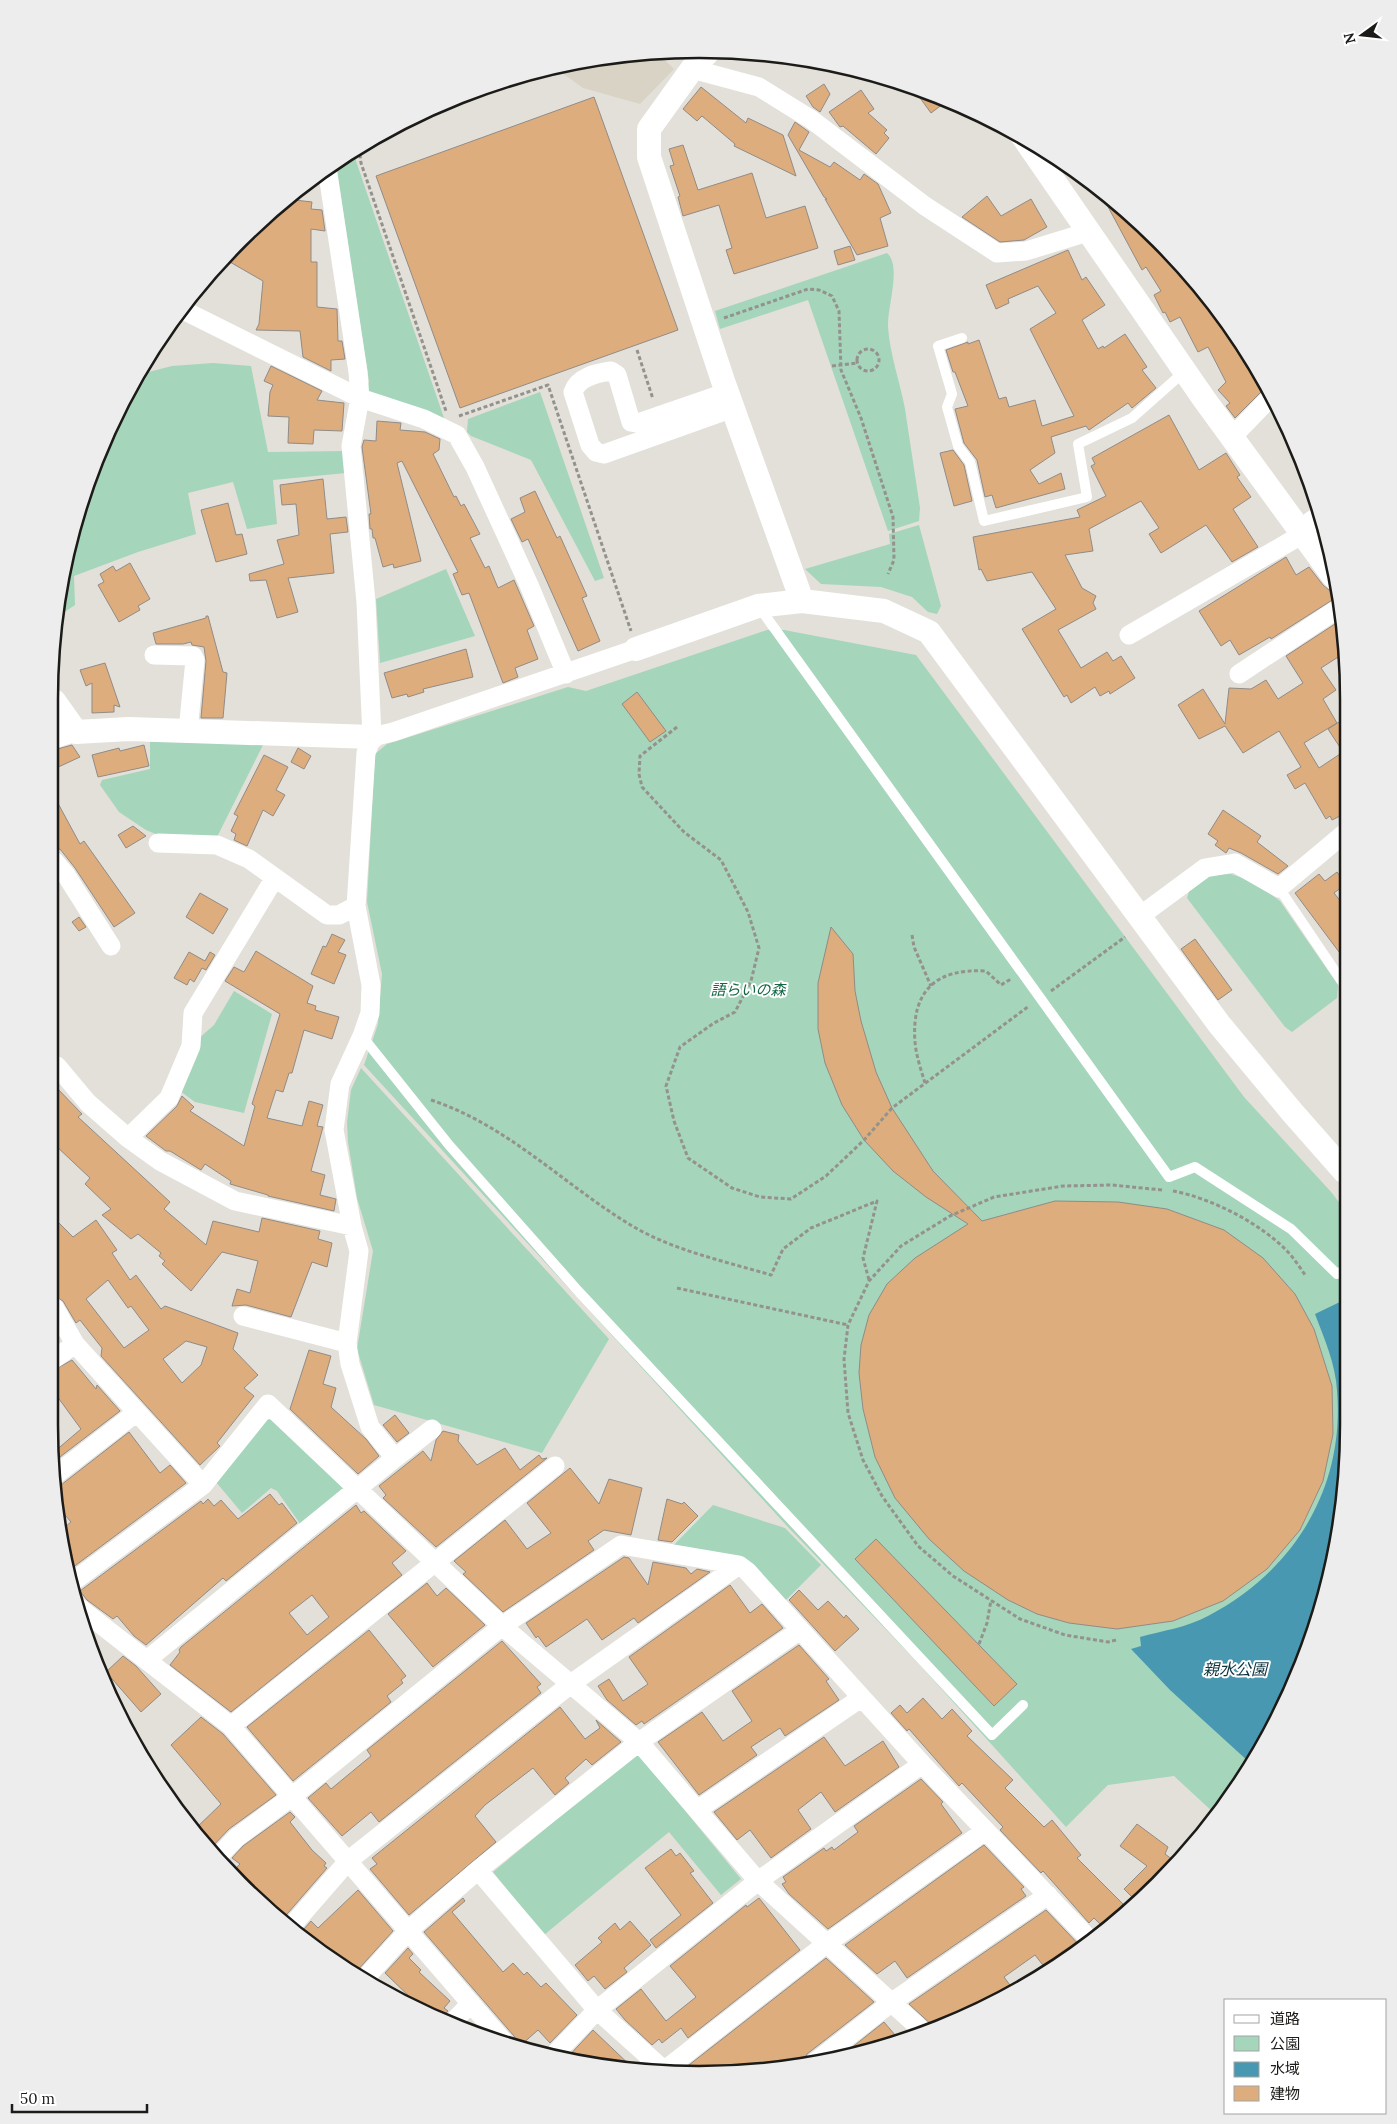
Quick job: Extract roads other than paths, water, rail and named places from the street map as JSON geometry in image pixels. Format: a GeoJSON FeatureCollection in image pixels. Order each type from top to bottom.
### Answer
{"type":"FeatureCollection","features":[{"type":"Feature","properties":{"kind":"street"},"geometry":{"type":"LineString","coordinates":[[702,58],[692,69],[649,129],[649,157],[704,324],[802,601]]}},
{"type":"Feature","properties":{"kind":"street"},"geometry":{"type":"LineString","coordinates":[[692,69],[759,87],[812,120],[925,206],[997,253],[1026,251],[1088,232]]}},
{"type":"Feature","properties":{"kind":"street"},"geometry":{"type":"LineString","coordinates":[[1048,163],[1088,232],[1232,437],[1325,565]]}},
{"type":"Feature","properties":{"kind":"street"},"geometry":{"type":"LineString","coordinates":[[328,176],[358,372],[360,398],[351,446],[366,602],[372,737],[366,753],[356,906],[371,985],[370,1013],[362,1036],[340,1084],[334,1130],[352,1226],[359,1251],[347,1344],[350,1364],[370,1427],[395,1458]]}},
{"type":"Feature","properties":{"kind":"street"},"geometry":{"type":"LineString","coordinates":[[187,312],[360,398],[424,419],[457,436],[475,467],[529,585],[566,674]]}},
{"type":"Feature","properties":{"kind":"street"},"geometry":{"type":"LineString","coordinates":[[610,371],[616,375],[632,422],[638,423],[731,400],[604,454],[596,452],[590,445],[573,392],[576,385],[582,379],[610,371]]}},
{"type":"Feature","properties":{"kind":"street"},"geometry":{"type":"LineString","coordinates":[[1232,437],[1266,402]]}},
{"type":"Feature","properties":{"kind":"street"},"geometry":{"type":"LineString","coordinates":[[1129,635],[1303,534],[1310,521],[1314,519]]}},
{"type":"Feature","properties":{"kind":"street"},"geometry":{"type":"LineString","coordinates":[[58,713],[65,735],[129,729],[372,737],[393,732],[566,674],[758,606],[802,601],[884,611],[930,632],[1219,1024],[1340,1166]]}},
{"type":"Feature","properties":{"kind":"street"},"geometry":{"type":"LineString","coordinates":[[1239,674],[1333,612]]}},
{"type":"Feature","properties":{"kind":"street"},"geometry":{"type":"LineString","coordinates":[[154,655],[193,656],[195,660],[188,731]]}},
{"type":"Feature","properties":{"kind":"street"},"geometry":{"type":"LineString","coordinates":[[1140,916],[1205,868],[1235,863],[1279,888],[1340,837]]}},
{"type":"Feature","properties":{"kind":"street"},"geometry":{"type":"LineString","coordinates":[[158,843],[217,845],[249,859],[326,916],[339,915],[356,906]]}},
{"type":"Feature","properties":{"kind":"street"},"geometry":{"type":"LineString","coordinates":[[58,866],[66,875],[111,946]]}},
{"type":"Feature","properties":{"kind":"street"},"geometry":{"type":"LineString","coordinates":[[128,1138],[169,1098],[191,1046],[193,1013],[274,879]]}},
{"type":"Feature","properties":{"kind":"street"},"geometry":{"type":"LineString","coordinates":[[58,1067],[88,1103],[128,1138],[160,1162],[235,1200],[352,1226]]}},
{"type":"Feature","properties":{"kind":"street"},"geometry":{"type":"LineString","coordinates":[[58,1314],[74,1344],[203,1485]]}},
{"type":"Feature","properties":{"kind":"street"},"geometry":{"type":"LineString","coordinates":[[243,1316],[347,1344]]}},
{"type":"Feature","properties":{"kind":"street"},"geometry":{"type":"LineString","coordinates":[[58,1356],[74,1344]]}},
{"type":"Feature","properties":{"kind":"street"},"geometry":{"type":"LineString","coordinates":[[76,1579],[203,1485],[268,1404],[359,1488],[502,1626],[572,1683],[639,1742],[758,1881],[919,2027]]}},
{"type":"Feature","properties":{"kind":"street"},"geometry":{"type":"LineString","coordinates":[[59,1472],[137,1412]]}},
{"type":"Feature","properties":{"kind":"street"},"geometry":{"type":"LineString","coordinates":[[148,1659],[432,1429]]}},
{"type":"Feature","properties":{"kind":"street"},"geometry":{"type":"LineString","coordinates":[[231,1726],[555,1466]]}},
{"type":"Feature","properties":{"kind":"street"},"geometry":{"type":"LineString","coordinates":[[222,1853],[236,1838],[294,1795],[502,1626],[621,1545],[739,1565],[747,1571],[985,1832],[1086,1936]]}},
{"type":"Feature","properties":{"kind":"street"},"geometry":{"type":"LineString","coordinates":[[295,1923],[349,1860],[572,1683],[739,1565]]}},
{"type":"Feature","properties":{"kind":"street"},"geometry":{"type":"LineString","coordinates":[[86,1613],[148,1659],[231,1726],[294,1795],[498,2034]]}},
{"type":"Feature","properties":{"kind":"street"},"geometry":{"type":"LineString","coordinates":[[368,1975],[409,1930],[478,1870],[639,1742],[800,1630]]}},
{"type":"Feature","properties":{"kind":"street"},"geometry":{"type":"LineString","coordinates":[[697,1810],[861,1698]]}},
{"type":"Feature","properties":{"kind":"street"},"geometry":{"type":"LineString","coordinates":[[558,2051],[596,2010],[758,1881],[922,1764]]}},
{"type":"Feature","properties":{"kind":"street"},"geometry":{"type":"LineString","coordinates":[[672,2065],[826,1944],[985,1832]]}},
{"type":"Feature","properties":{"kind":"street"},"geometry":{"type":"LineString","coordinates":[[478,1870],[596,2010],[656,2065]]}},
{"type":"Feature","properties":{"kind":"street"},"geometry":{"type":"LineString","coordinates":[[828,2053],[892,2002],[1048,1895]]}},
{"type":"Feature","properties":{"kind":"street"},"geometry":{"type":"LineString","coordinates":[[456,2019],[471,2003]]}},
{"type":"Feature","properties":{"kind":"lane"},"geometry":{"type":"LineString","coordinates":[[962,338],[938,346],[952,394],[948,407],[958,446],[970,462],[984,521],[1087,497],[1078,444],[1132,418],[1185,371]]}},
{"type":"Feature","properties":{"kind":"lane"},"geometry":{"type":"LineString","coordinates":[[758,606],[1169,1177],[1195,1167],[1291,1229],[1336,1274],[1340,1272]]}},
{"type":"Feature","properties":{"kind":"lane"},"geometry":{"type":"LineString","coordinates":[[1279,888],[1340,979]]}},
{"type":"Feature","properties":{"kind":"lane"},"geometry":{"type":"LineString","coordinates":[[362,1036],[449,1145],[579,1292],[992,1735],[1022,1705]]}},
{"type":"Feature","properties":{"kind":"water","name":"親水公園"},"geometry":{"type":"Polygon","coordinates":[[[1340,1302],[1340,1426],[1334,1509],[1318,1591],[1305,1632],[1291,1671],[1246,1759],[1170,1690],[1131,1649],[1141,1646],[1140,1637],[1200,1620],[1239,1597],[1266,1576],[1289,1551],[1308,1523],[1322,1493],[1332,1461],[1337,1427],[1336,1381],[1329,1352],[1315,1314],[1340,1302]]]}},
{"type":"Feature","properties":{"kind":"park label","name":"語らいの森"},"geometry":{"type":"Point","coordinates":[748,990]}}]}
